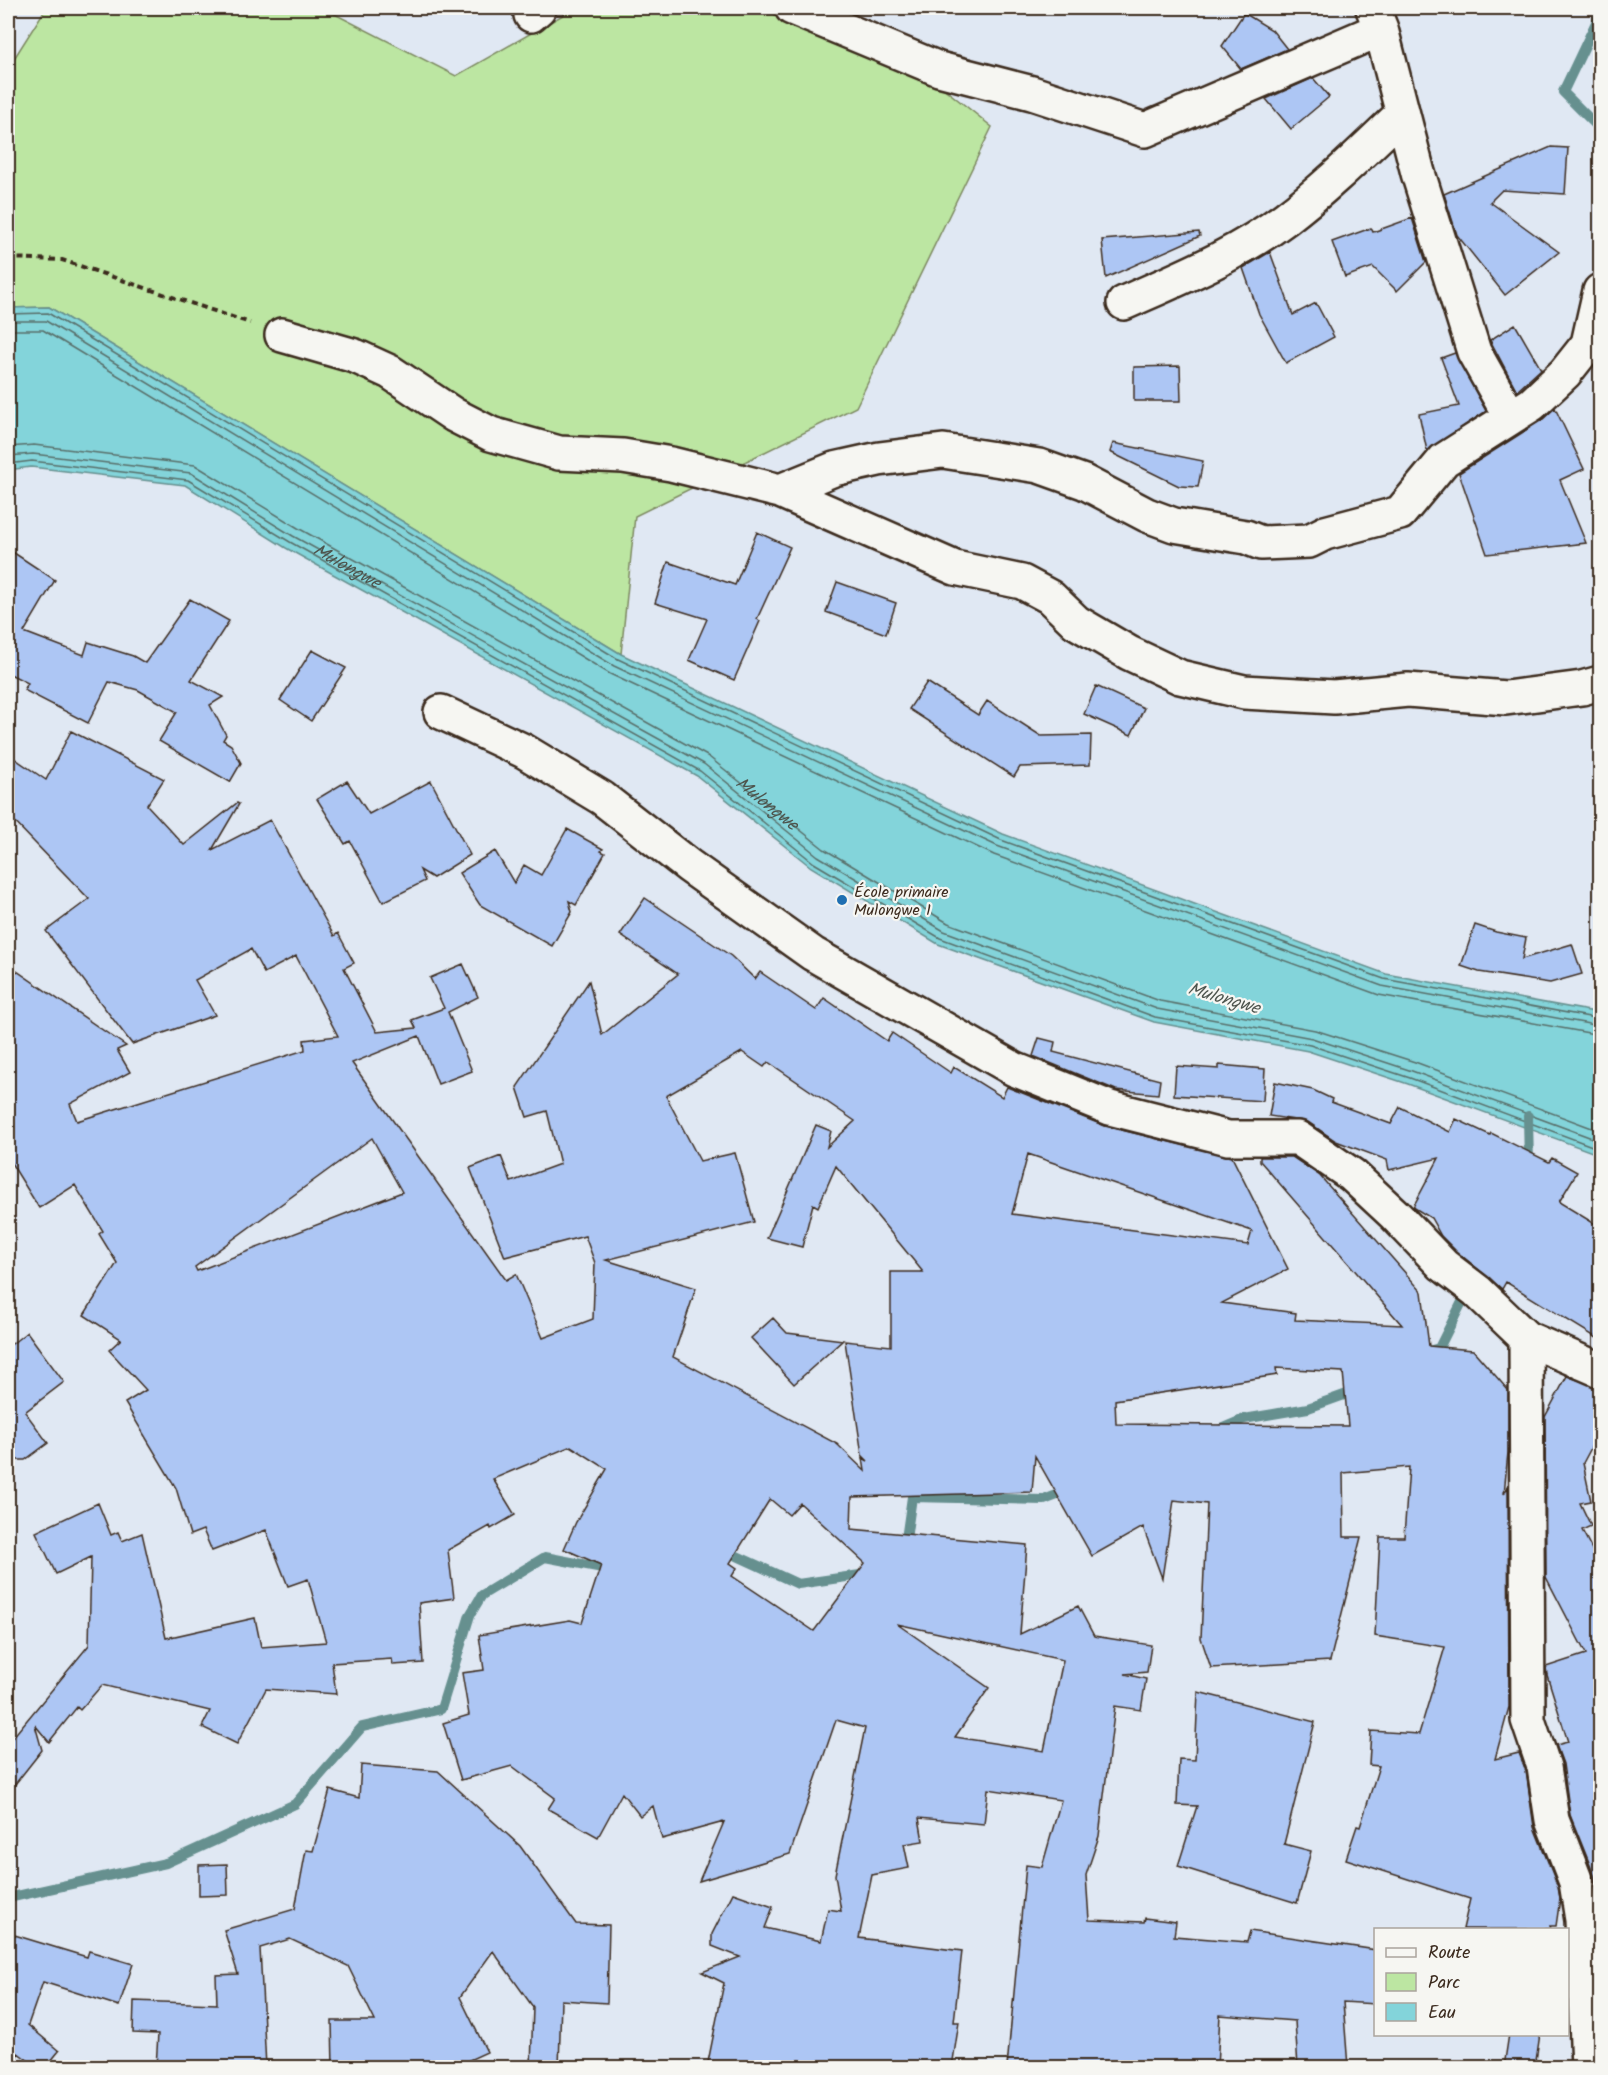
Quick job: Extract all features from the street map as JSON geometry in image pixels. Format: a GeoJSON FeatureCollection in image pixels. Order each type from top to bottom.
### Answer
{"type":"FeatureCollection","features":[{"type":"Feature","properties":{"kind":"street"},"geometry":{"type":"LineString","coordinates":[[792,8],[939,69],[1032,93],[1145,130],[1376,18],[1402,114],[1474,352],[1510,416]]}},
{"type":"Feature","properties":{"kind":"street"},"geometry":{"type":"LineString","coordinates":[[1124,303],[1218,261],[1285,219],[1342,171],[1402,114]]}},
{"type":"Feature","properties":{"kind":"street"},"geometry":{"type":"LineString","coordinates":[[780,491],[834,469],[879,459],[943,451],[1039,466],[1084,482],[1147,515],[1174,525],[1246,537],[1261,543],[1310,541],[1325,533],[1400,513],[1444,460],[1532,404],[1565,373],[1588,344],[1600,291]]}},
{"type":"Feature","properties":{"kind":"street"},"geometry":{"type":"LineString","coordinates":[[282,335],[355,356],[390,372],[454,415],[491,434],[559,453],[623,456],[671,464],[780,491],[955,568],[1022,582],[1050,597],[1076,622],[1129,653],[1180,677],[1244,692],[1334,697],[1408,690],[1506,698],[1582,688],[1600,683]]}},
{"type":"Feature","properties":{"kind":"street"},"geometry":{"type":"LineString","coordinates":[[441,712],[524,751],[592,792],[689,866],[813,954],[1014,1069],[1110,1108],[1228,1138],[1298,1138],[1352,1175],[1443,1265],[1472,1287],[1526,1338],[1600,1370]]}},
{"type":"Feature","properties":{"kind":"street"},"geometry":{"type":"LineString","coordinates":[[1526,1338],[1528,1720],[1544,1767],[1552,1820],[1576,1882],[1582,1920],[1588,2067]]}},
{"type":"Feature","properties":{"kind":"path"},"geometry":{"type":"LineString","coordinates":[[8,258],[62,260],[210,307],[282,335]]}},
{"type":"Feature","properties":{"kind":"green space"},"geometry":{"type":"Polygon","coordinates":[[[46,8],[323,8],[456,76],[575,8],[843,8],[992,127],[856,407],[635,516],[621,654],[49,307],[8,308],[8,68],[46,8]]]}},
{"type":"Feature","properties":{"kind":"water","name":"Mulongwe"},"geometry":{"type":"Polygon","coordinates":[[[49,307],[621,654],[1003,834],[1386,974],[1600,1013],[1600,1155],[1408,1084],[1308,1051],[1154,1022],[938,944],[811,867],[697,776],[286,548],[185,485],[31,467],[8,470],[8,308],[49,307]]]}},
{"type":"Feature","properties":{"kind":"building"},"geometry":{"type":"Polygon","coordinates":[[[1244,13],[1272,30],[1287,49],[1241,69],[1222,46],[1244,13]]]}},
{"type":"Feature","properties":{"kind":"building"},"geometry":{"type":"Polygon","coordinates":[[[1313,78],[1329,97],[1291,129],[1266,99],[1313,78]]]}},
{"type":"Feature","properties":{"kind":"building"},"geometry":{"type":"Polygon","coordinates":[[[1551,147],[1568,148],[1565,194],[1502,190],[1490,202],[1559,252],[1505,295],[1457,235],[1444,194],[1551,147]]]}},
{"type":"Feature","properties":{"kind":"building"},"geometry":{"type":"Polygon","coordinates":[[[1412,218],[1426,262],[1397,291],[1373,267],[1345,277],[1332,242],[1371,228],[1373,232],[1412,218]]]}},
{"type":"Feature","properties":{"kind":"building"},"geometry":{"type":"Polygon","coordinates":[[[1199,232],[1200,236],[1106,278],[1102,240],[1199,232]]]}},
{"type":"Feature","properties":{"kind":"building"},"geometry":{"type":"Polygon","coordinates":[[[1270,252],[1293,315],[1316,303],[1334,337],[1286,363],[1259,314],[1243,268],[1270,252]]]}},
{"type":"Feature","properties":{"kind":"building"},"geometry":{"type":"Polygon","coordinates":[[[1515,324],[1541,369],[1517,391],[1490,340],[1515,324]]]}},
{"type":"Feature","properties":{"kind":"building"},"geometry":{"type":"Polygon","coordinates":[[[1455,353],[1486,411],[1427,451],[1419,414],[1459,406],[1441,358],[1455,353]]]}},
{"type":"Feature","properties":{"kind":"building"},"geometry":{"type":"Polygon","coordinates":[[[1180,366],[1181,401],[1134,401],[1134,367],[1180,366]]]}},
{"type":"Feature","properties":{"kind":"building"},"geometry":{"type":"Polygon","coordinates":[[[1555,408],[1584,469],[1560,480],[1586,543],[1487,554],[1459,473],[1542,420],[1555,408]]]}},
{"type":"Feature","properties":{"kind":"building"},"geometry":{"type":"Polygon","coordinates":[[[1113,443],[1203,461],[1198,487],[1179,486],[1110,452],[1113,443]]]}},
{"type":"Feature","properties":{"kind":"building"},"geometry":{"type":"Polygon","coordinates":[[[757,532],[790,547],[757,619],[760,621],[734,680],[689,660],[707,619],[655,603],[668,562],[735,585],[757,532]]]}},
{"type":"Feature","properties":{"kind":"building"},"geometry":{"type":"Polygon","coordinates":[[[8,549],[55,580],[24,632],[84,655],[88,642],[133,656],[145,663],[190,599],[229,621],[191,680],[223,697],[210,705],[226,735],[223,740],[231,745],[241,763],[230,782],[159,741],[177,712],[138,690],[109,682],[88,723],[24,690],[28,683],[8,673],[8,549]]]}},
{"type":"Feature","properties":{"kind":"building"},"geometry":{"type":"Polygon","coordinates":[[[837,582],[896,603],[886,634],[826,612],[837,582]]]}},
{"type":"Feature","properties":{"kind":"building"},"geometry":{"type":"Polygon","coordinates":[[[312,650],[346,668],[311,721],[280,700],[312,650]]]}},
{"type":"Feature","properties":{"kind":"building"},"geometry":{"type":"Polygon","coordinates":[[[927,682],[978,715],[987,701],[1041,736],[1091,735],[1090,765],[1020,767],[1014,777],[909,709],[927,682]]]}},
{"type":"Feature","properties":{"kind":"building"},"geometry":{"type":"Polygon","coordinates":[[[1096,686],[1144,708],[1131,735],[1084,714],[1096,686]]]}},
{"type":"Feature","properties":{"kind":"building"},"geometry":{"type":"Polygon","coordinates":[[[71,731],[164,779],[147,805],[184,845],[237,803],[239,804],[212,850],[270,820],[334,936],[338,933],[354,963],[344,968],[377,1032],[416,1028],[412,1020],[444,1008],[430,978],[463,964],[478,997],[448,1012],[472,1071],[438,1084],[419,1036],[352,1063],[506,1280],[516,1274],[543,1338],[593,1319],[595,1263],[585,1236],[505,1257],[470,1168],[501,1156],[511,1182],[560,1164],[547,1111],[527,1117],[517,1087],[589,981],[602,1035],[678,974],[620,935],[645,898],[731,956],[755,979],[760,972],[816,1010],[824,998],[887,1041],[892,1033],[951,1073],[954,1067],[1002,1097],[1007,1087],[1105,1126],[1232,1157],[1288,1269],[1222,1303],[1296,1313],[1295,1320],[1402,1325],[1260,1161],[1260,1157],[1292,1157],[1320,1176],[1422,1292],[1429,1346],[1473,1350],[1508,1390],[1508,1452],[1504,1494],[1508,1486],[1509,1707],[1495,1759],[1519,1753],[1526,1771],[1534,1827],[1558,1887],[1560,1898],[1556,1926],[1550,1926],[1551,1928],[1463,1928],[1470,1899],[1346,1859],[1357,1826],[1360,1827],[1379,1766],[1369,1765],[1371,1731],[1419,1734],[1445,1647],[1375,1636],[1380,1537],[1404,1537],[1409,1467],[1343,1473],[1344,1537],[1361,1537],[1330,1661],[1211,1668],[1201,1638],[1207,1504],[1174,1500],[1162,1578],[1143,1527],[1092,1556],[1035,1456],[1032,1492],[852,1497],[851,1529],[1027,1545],[1020,1634],[1078,1606],[1094,1636],[1151,1645],[1147,1672],[1125,1674],[1146,1679],[1141,1710],[1115,1706],[1099,1836],[1086,1875],[1089,1920],[1144,1922],[1145,1918],[1176,1922],[1174,1936],[1247,1942],[1250,1931],[1374,1950],[1374,2004],[1343,2002],[1348,2067],[1298,2067],[1295,2021],[1220,2015],[1217,2067],[1154,2065],[1154,2067],[1007,2067],[1026,1865],[1042,1867],[1061,1800],[988,1789],[984,1824],[919,1818],[923,1841],[904,1844],[909,1868],[872,1875],[859,1938],[962,1951],[954,2022],[959,2022],[952,2067],[707,2067],[724,1983],[702,1972],[740,1957],[712,1946],[712,1934],[733,1893],[773,1907],[765,1928],[821,1941],[828,1909],[841,1911],[835,1875],[865,1728],[836,1720],[790,1854],[699,1881],[724,1822],[662,1839],[653,1806],[640,1816],[622,1793],[598,1837],[548,1809],[555,1798],[512,1766],[461,1780],[443,1723],[469,1715],[462,1673],[484,1670],[479,1635],[570,1620],[582,1623],[601,1565],[564,1549],[576,1522],[607,1469],[571,1446],[493,1479],[515,1515],[491,1529],[490,1526],[448,1550],[454,1598],[419,1603],[423,1663],[393,1665],[392,1659],[332,1663],[336,1694],[266,1689],[237,1744],[202,1727],[210,1711],[102,1685],[80,1710],[77,1707],[49,1742],[35,1725],[42,1750],[8,1793],[8,1743],[89,1645],[91,1557],[56,1574],[36,1532],[98,1503],[111,1535],[118,1532],[122,1541],[142,1533],[166,1638],[255,1618],[261,1647],[326,1642],[308,1579],[288,1586],[266,1530],[212,1551],[203,1530],[190,1535],[176,1488],[125,1403],[146,1390],[109,1350],[121,1339],[84,1315],[117,1263],[99,1234],[103,1231],[75,1185],[39,1208],[8,1158],[8,965],[126,1046],[117,1050],[130,1072],[70,1104],[77,1121],[305,1050],[304,1040],[338,1036],[296,956],[264,973],[251,949],[195,980],[215,1015],[132,1044],[46,931],[89,899],[8,815],[8,754],[46,780],[71,731]],[[742,1052],[666,1096],[700,1161],[735,1153],[754,1222],[606,1260],[696,1288],[673,1357],[837,1444],[865,1471],[863,1458],[868,1461],[862,1455],[845,1341],[891,1346],[891,1272],[923,1272],[836,1166],[818,1207],[813,1204],[802,1247],[767,1238],[816,1125],[831,1131],[827,1147],[855,1121],[768,1062],[764,1067],[742,1052]],[[372,1138],[195,1267],[197,1271],[402,1192],[372,1138]],[[1028,1154],[1012,1214],[1248,1245],[1252,1231],[1028,1154]],[[1276,1368],[1277,1375],[1115,1400],[1116,1424],[1348,1426],[1343,1372],[1276,1368]],[[770,1499],[730,1563],[737,1568],[732,1576],[814,1631],[865,1563],[800,1503],[789,1515],[770,1499]],[[897,1624],[989,1688],[955,1737],[1044,1751],[1063,1660],[897,1624]]]}},
{"type":"Feature","properties":{"kind":"building"},"geometry":{"type":"Polygon","coordinates":[[[347,781],[369,814],[431,781],[470,855],[433,878],[420,870],[425,881],[383,902],[350,841],[345,844],[317,799],[347,781]]]}},
{"type":"Feature","properties":{"kind":"building"},"geometry":{"type":"Polygon","coordinates":[[[567,829],[603,849],[601,851],[605,853],[576,905],[569,901],[572,912],[552,946],[480,905],[459,873],[495,851],[514,883],[524,865],[541,875],[567,829]]]}},
{"type":"Feature","properties":{"kind":"building"},"geometry":{"type":"Polygon","coordinates":[[[1475,925],[1526,938],[1522,959],[1572,944],[1582,974],[1550,983],[1479,972],[1461,966],[1475,925]]]}},
{"type":"Feature","properties":{"kind":"building"},"geometry":{"type":"Polygon","coordinates":[[[1039,1038],[1055,1042],[1053,1052],[1160,1080],[1158,1094],[1116,1090],[1033,1056],[1039,1038]]]}},
{"type":"Feature","properties":{"kind":"building"},"geometry":{"type":"Polygon","coordinates":[[[1219,1065],[1265,1069],[1263,1101],[1174,1095],[1176,1066],[1219,1069],[1219,1065]]]}},
{"type":"Feature","properties":{"kind":"building"},"geometry":{"type":"Polygon","coordinates":[[[1275,1082],[1313,1090],[1332,1099],[1331,1102],[1391,1124],[1400,1107],[1450,1132],[1456,1119],[1490,1135],[1491,1133],[1549,1162],[1552,1158],[1577,1172],[1559,1202],[1600,1227],[1600,1340],[1506,1282],[1502,1289],[1441,1236],[1431,1218],[1413,1207],[1439,1158],[1389,1170],[1387,1160],[1336,1141],[1308,1122],[1269,1116],[1275,1082]]]}},
{"type":"Feature","properties":{"kind":"building"},"geometry":{"type":"Polygon","coordinates":[[[773,1318],[787,1333],[843,1340],[794,1384],[751,1338],[773,1318]]]}},
{"type":"Feature","properties":{"kind":"building"},"geometry":{"type":"Polygon","coordinates":[[[27,1332],[64,1382],[25,1412],[48,1443],[25,1460],[14,1460],[8,1451],[8,1347],[27,1332]]]}},
{"type":"Feature","properties":{"kind":"building"},"geometry":{"type":"Polygon","coordinates":[[[1567,1376],[1600,1388],[1600,1431],[1583,1463],[1591,1501],[1580,1503],[1591,1526],[1582,1530],[1600,1565],[1600,1917],[1594,1875],[1570,1815],[1563,1764],[1556,1745],[1568,1742],[1546,1667],[1586,1654],[1546,1577],[1545,1417],[1567,1376]]]}},
{"type":"Feature","properties":{"kind":"building"},"geometry":{"type":"Polygon","coordinates":[[[1198,1692],[1315,1722],[1284,1844],[1311,1851],[1297,1903],[1178,1866],[1197,1806],[1177,1805],[1179,1759],[1195,1760],[1198,1692]]]}},
{"type":"Feature","properties":{"kind":"building"},"geometry":{"type":"Polygon","coordinates":[[[361,1765],[438,1771],[520,1846],[576,1924],[609,1925],[607,2003],[561,2000],[559,2067],[531,2067],[533,2007],[493,1951],[460,1997],[487,2052],[454,2067],[333,2067],[332,2021],[375,2021],[348,1966],[290,1939],[260,1948],[266,2067],[156,2067],[158,2034],[133,2033],[134,2001],[217,2004],[216,1975],[238,1974],[224,1930],[295,1909],[306,1850],[313,1851],[330,1790],[359,1798],[361,1765]]]}},
{"type":"Feature","properties":{"kind":"building"},"geometry":{"type":"Polygon","coordinates":[[[227,1864],[228,1895],[199,1896],[199,1865],[227,1864]]]}},
{"type":"Feature","properties":{"kind":"building"},"geometry":{"type":"Polygon","coordinates":[[[8,1933],[87,1957],[89,1951],[133,1964],[119,2006],[43,1982],[28,2025],[59,2051],[46,2067],[37,2067],[18,2053],[13,2067],[8,2067],[8,1933]]]}},
{"type":"Feature","properties":{"kind":"building"},"geometry":{"type":"Polygon","coordinates":[[[1509,2036],[1540,2036],[1535,2067],[1504,2067],[1509,2036]]]}},
{"type":"Feature","properties":{"kind":"waterway"},"geometry":{"type":"LineString","coordinates":[[1600,14],[1563,92],[1600,129]]}},
{"type":"Feature","properties":{"kind":"waterway"},"geometry":{"type":"LineString","coordinates":[[1528,1116],[1529,1166]]}},
{"type":"Feature","properties":{"kind":"waterway"},"geometry":{"type":"LineString","coordinates":[[1429,1351],[1439,1348],[1469,1288]]}},
{"type":"Feature","properties":{"kind":"waterway"},"geometry":{"type":"LineString","coordinates":[[1218,1430],[1244,1419],[1308,1408],[1358,1390]]}},
{"type":"Feature","properties":{"kind":"waterway"},"geometry":{"type":"LineString","coordinates":[[905,1546],[912,1497],[1044,1500],[1070,1490]]}},
{"type":"Feature","properties":{"kind":"waterway"},"geometry":{"type":"LineString","coordinates":[[724,1550],[798,1584],[867,1574]]}},
{"type":"Feature","properties":{"kind":"waterway"},"geometry":{"type":"LineString","coordinates":[[8,1898],[166,1863],[295,1804],[362,1727],[441,1709],[470,1615],[482,1595],[545,1557],[613,1570]]}},
{"type":"Feature","properties":{"kind":"place","name":"École primaire Mulongwe 1"},"geometry":{"type":"Point","coordinates":[842,900]}}]}
